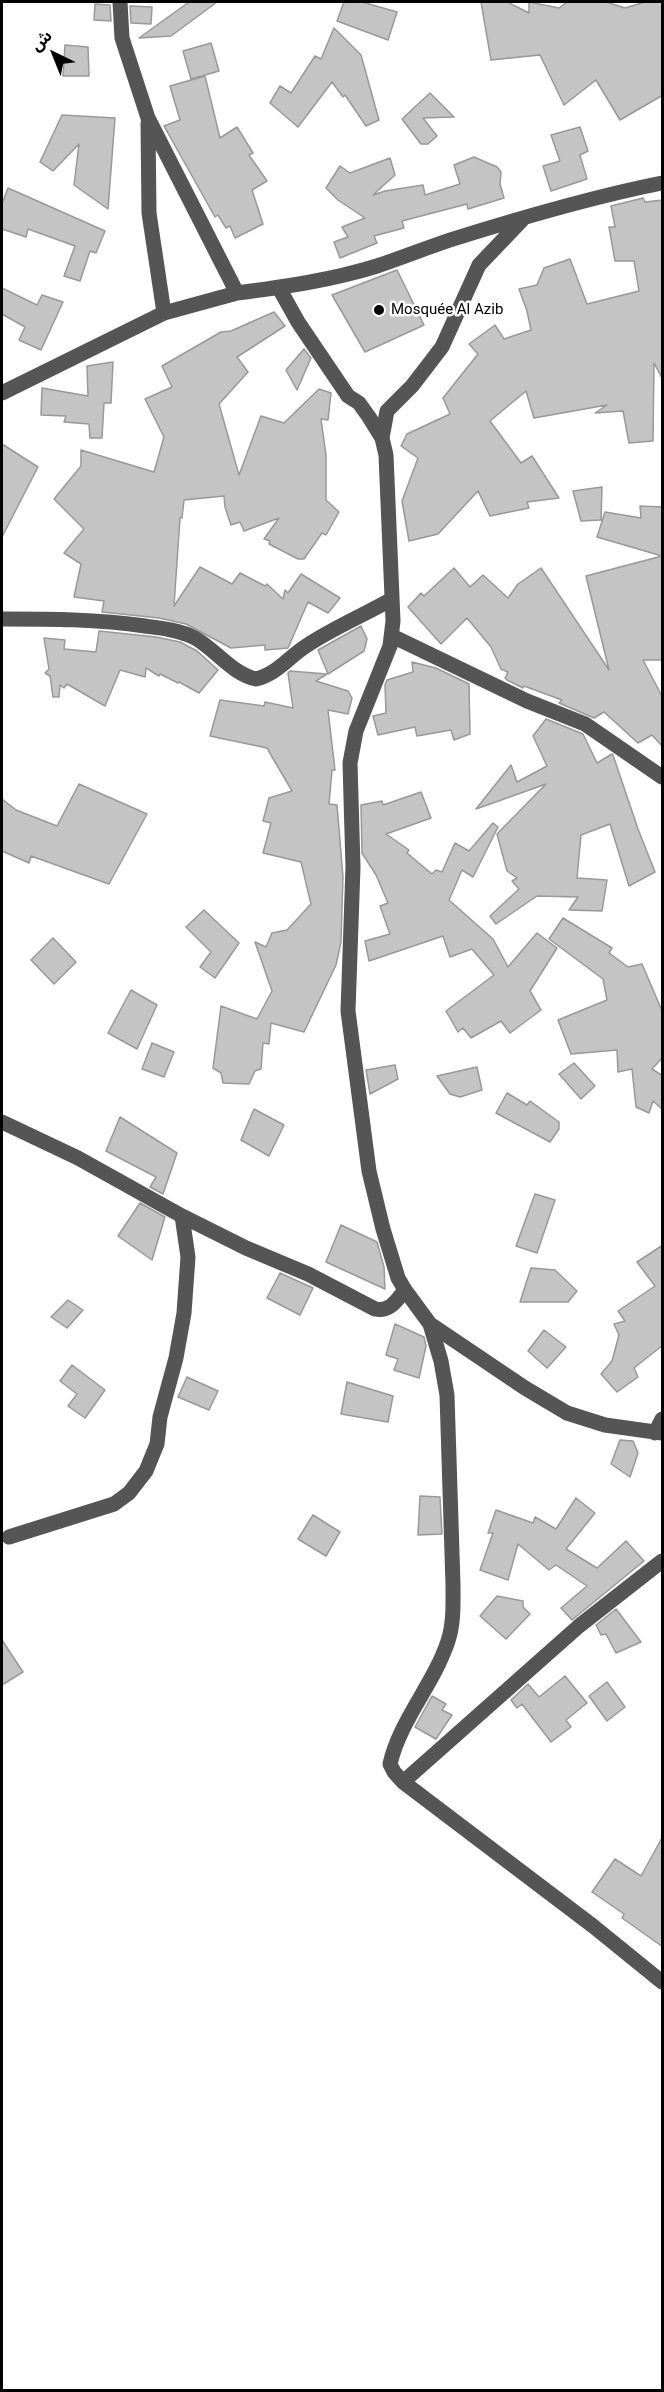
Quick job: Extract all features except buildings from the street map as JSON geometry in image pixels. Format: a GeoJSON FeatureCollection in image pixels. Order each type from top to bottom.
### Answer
{"type":"FeatureCollection","features":[{"type":"Feature","properties":{"kind":"street"},"geometry":{"type":"LineString","coordinates":[[120,2],[122,38],[147,118],[237,293]]}},
{"type":"Feature","properties":{"kind":"street"},"geometry":{"type":"LineString","coordinates":[[147,118],[149,213],[164,313]]}},
{"type":"Feature","properties":{"kind":"street"},"geometry":{"type":"LineString","coordinates":[[2,393],[164,313],[237,293],[279,288],[375,266],[523,218],[623,190],[663,183]]}},
{"type":"Feature","properties":{"kind":"street"},"geometry":{"type":"LineString","coordinates":[[523,218],[479,266],[442,347],[412,386],[387,411],[382,438],[389,475],[392,636],[356,731],[350,763],[353,867],[348,1011],[369,1171],[383,1229],[398,1278],[430,1324],[525,1388],[567,1413],[605,1425],[660,1428]]}},
{"type":"Feature","properties":{"kind":"street"},"geometry":{"type":"LineString","coordinates":[[279,288],[298,322],[348,396],[358,403],[382,438]]}},
{"type":"Feature","properties":{"kind":"street"},"geometry":{"type":"LineString","coordinates":[[2,619],[70,618],[179,632],[194,638],[243,674],[256,679],[273,672],[321,637],[392,599]]}},
{"type":"Feature","properties":{"kind":"street"},"geometry":{"type":"LineString","coordinates":[[392,636],[527,701],[585,724],[663,777]]}},
{"type":"Feature","properties":{"kind":"street"},"geometry":{"type":"LineString","coordinates":[[2,1122],[78,1158],[182,1216],[246,1248],[308,1274],[375,1309],[382,1310],[391,1307],[405,1290]]}},
{"type":"Feature","properties":{"kind":"street"},"geometry":{"type":"LineString","coordinates":[[9,1537],[114,1504],[129,1493],[146,1471],[157,1444],[160,1417],[176,1358],[184,1313],[188,1257],[182,1216]]}},
{"type":"Feature","properties":{"kind":"street"},"geometry":{"type":"LineString","coordinates":[[430,1324],[441,1361],[447,1395],[453,1533],[453,1611],[449,1638],[441,1660],[392,1757],[391,1768],[404,1782],[663,1982]]}},
{"type":"Feature","properties":{"kind":"street"},"geometry":{"type":"LineString","coordinates":[[404,1782],[579,1626],[663,1561]]}},
{"type":"Feature","properties":{"kind":"place","name":"Mosquée Al Azib"},"geometry":{"type":"Point","coordinates":[379,310]}}]}
